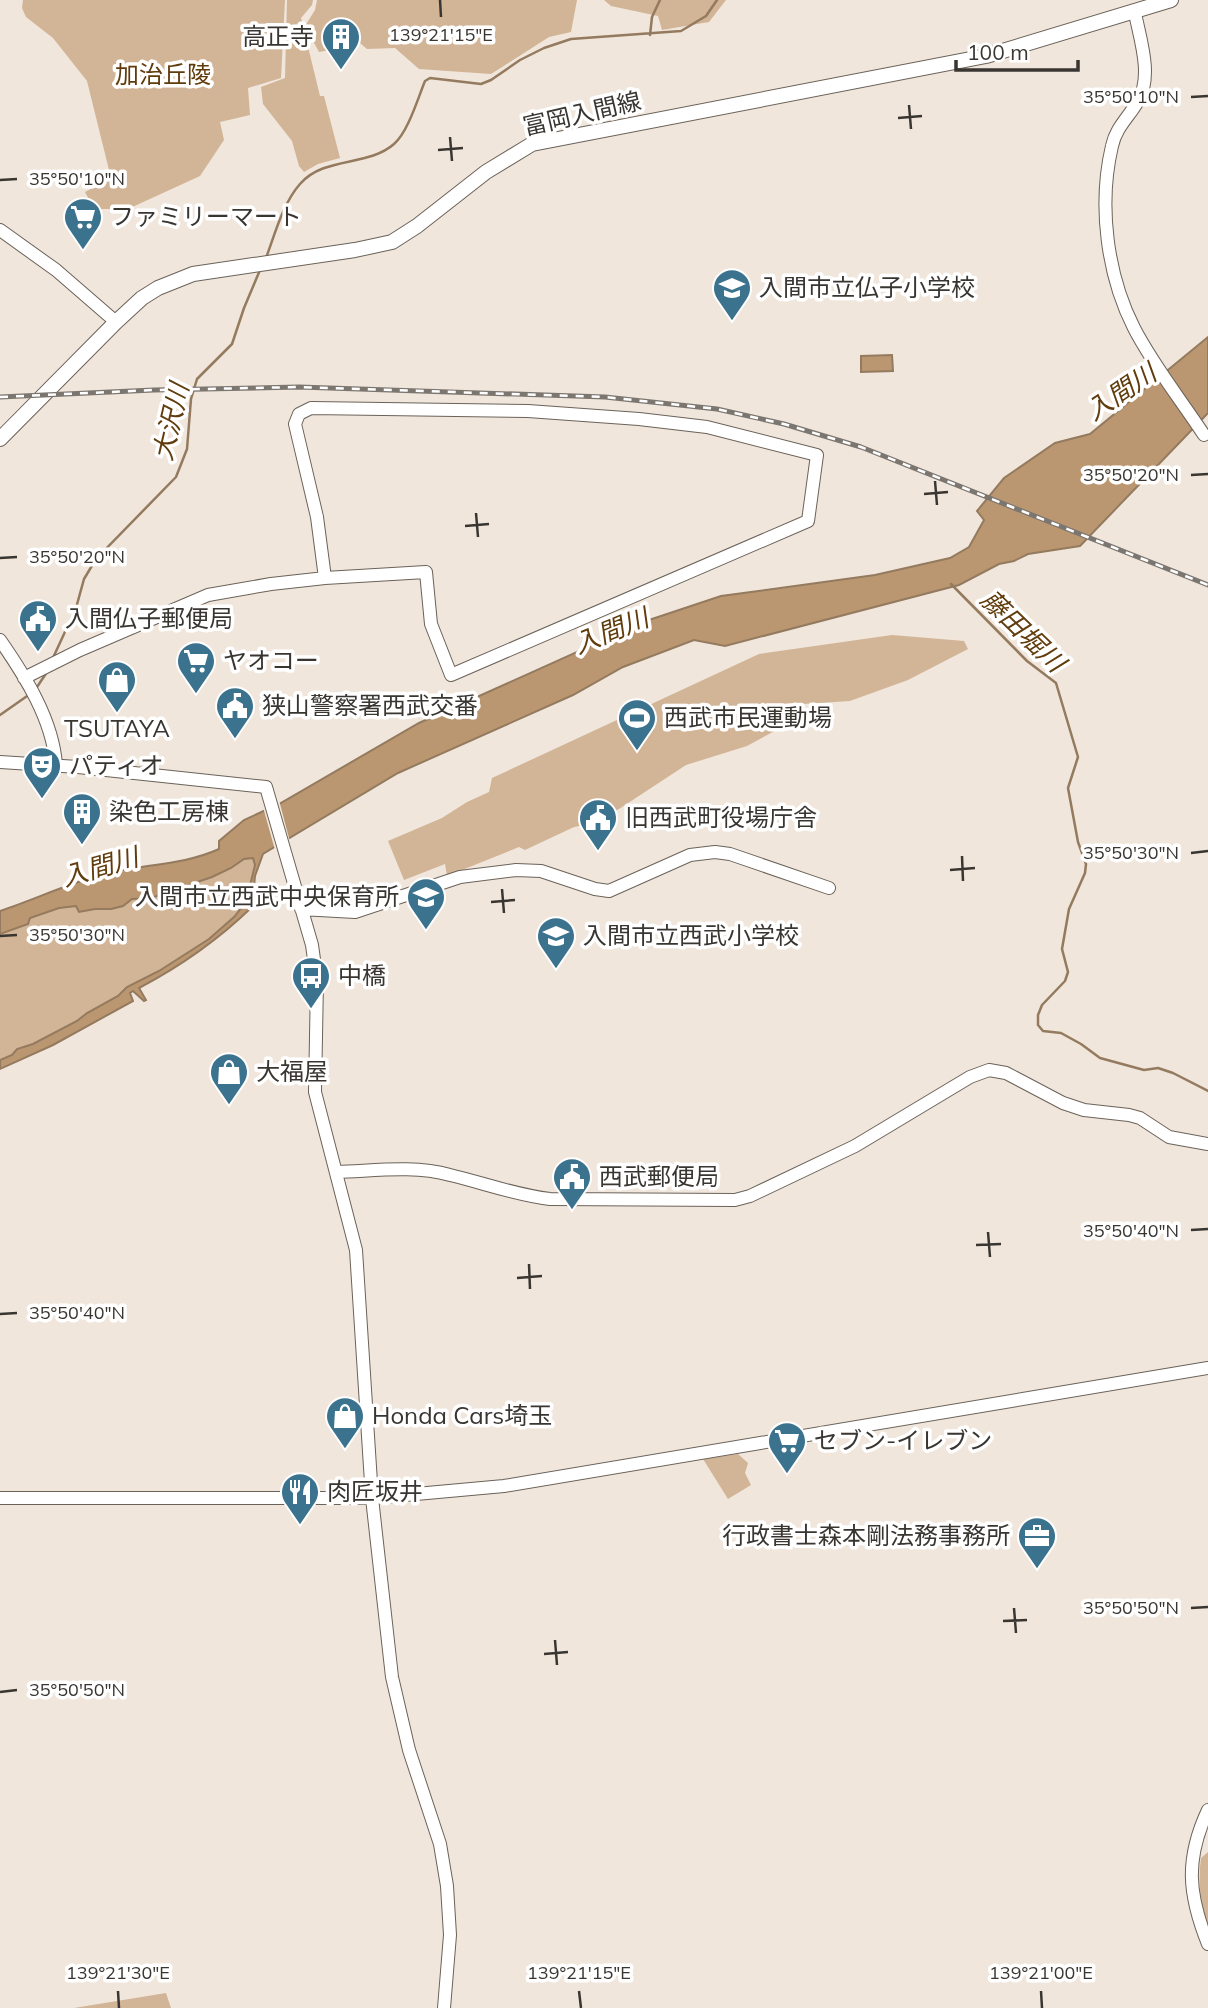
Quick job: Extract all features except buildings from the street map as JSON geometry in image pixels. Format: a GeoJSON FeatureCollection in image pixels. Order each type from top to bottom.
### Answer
{"type":"FeatureCollection","features":[{"type":"Feature","properties":{"kind":"main road","name":"富岡入間線"},"geometry":{"type":"LineString","coordinates":[[0,439],[142,298],[169,282],[193,274],[392,242],[418,226],[486,172],[532,144],[961,62],[1135,13],[1171,0]]}},
{"type":"Feature","properties":{"kind":"street"},"geometry":{"type":"LineString","coordinates":[[1135,13],[1145,82],[1139,100],[1118,128],[1110,159],[1106,215],[1111,257],[1125,307],[1135,329],[1204,435]]}},
{"type":"Feature","properties":{"kind":"street"},"geometry":{"type":"LineString","coordinates":[[0,230],[55,270],[117,322]]}},
{"type":"Feature","properties":{"kind":"street"},"geometry":{"type":"LineString","coordinates":[[26,682],[80,650],[208,595],[325,578],[426,572],[430,624],[451,675],[808,521],[817,454],[708,427],[639,419],[528,411],[311,408],[299,414],[295,424],[317,517],[325,578]]}},
{"type":"Feature","properties":{"kind":"street"},"geometry":{"type":"LineString","coordinates":[[0,640],[36,700],[51,737],[56,765]]}},
{"type":"Feature","properties":{"kind":"street"},"geometry":{"type":"LineString","coordinates":[[0,762],[56,765],[266,787],[316,970],[315,1092],[356,1250],[372,1498],[388,1645],[397,1705],[440,1844],[447,1886],[450,1935],[444,2008]]}},
{"type":"Feature","properties":{"kind":"street"},"geometry":{"type":"LineString","coordinates":[[301,908],[355,912],[470,874],[516,870],[536,870],[609,891],[701,852],[730,854],[829,888]]}},
{"type":"Feature","properties":{"kind":"street"},"geometry":{"type":"LineString","coordinates":[[337,1172],[421,1170],[449,1174],[525,1196],[550,1199],[735,1200],[750,1196],[855,1146],[970,1077],[989,1070],[1006,1073],[1063,1103],[1084,1110],[1140,1118],[1169,1137],[1208,1144]]}},
{"type":"Feature","properties":{"kind":"street"},"geometry":{"type":"LineString","coordinates":[[0,1499],[372,1498],[504,1486],[1208,1368]]}},
{"type":"Feature","properties":{"kind":"street"},"geometry":{"type":"LineString","coordinates":[[1208,1810],[1199,1832],[1191,1880],[1194,1907],[1208,1944]]}},
{"type":"Feature","properties":{"kind":"green space","name":"加治丘陵"},"geometry":{"type":"Polygon","coordinates":[[[23,0],[285,0],[281,78],[248,88],[250,115],[220,122],[224,140],[200,176],[128,209],[94,209],[85,192],[111,178],[87,81],[53,38],[26,17],[22,8],[23,0]]]}},
{"type":"Feature","properties":{"kind":"green space"},"geometry":{"type":"Polygon","coordinates":[[[287,0],[313,0],[301,18],[320,96],[324,96],[340,158],[318,164],[304,172],[299,166],[292,141],[263,104],[261,87],[285,78],[287,0]]]}},
{"type":"Feature","properties":{"kind":"green space"},"geometry":{"type":"Polygon","coordinates":[[[317,0],[577,0],[571,32],[549,37],[491,74],[419,69],[395,48],[367,49],[360,43],[319,52],[305,26],[315,10],[317,0]]]}},
{"type":"Feature","properties":{"kind":"green space"},"geometry":{"type":"Polygon","coordinates":[[[604,0],[726,0],[709,22],[662,30],[658,16],[611,6],[604,0]]]}},
{"type":"Feature","properties":{"kind":"green space","name":"西武市民運動場"},"geometry":{"type":"Polygon","coordinates":[[[892,635],[964,641],[968,649],[908,680],[850,701],[803,704],[792,712],[782,727],[747,746],[686,765],[619,809],[525,850],[519,847],[447,876],[445,864],[404,880],[388,841],[442,818],[489,792],[492,778],[759,654],[892,635]]]}},
{"type":"Feature","properties":{"kind":"green space"},"geometry":{"type":"Polygon","coordinates":[[[254,858],[255,865],[246,902],[234,917],[209,939],[159,971],[127,987],[119,996],[77,1021],[33,1044],[17,1049],[12,1055],[0,1060],[0,934],[30,918],[59,908],[68,906],[111,909],[123,906],[132,899],[151,898],[212,877],[244,859],[254,858]]]}},
{"type":"Feature","properties":{"kind":"green space"},"geometry":{"type":"Polygon","coordinates":[[[738,1454],[748,1463],[745,1473],[751,1485],[728,1499],[703,1459],[738,1454]]]}},
{"type":"Feature","properties":{"kind":"green space"},"geometry":{"type":"Polygon","coordinates":[[[1208,1852],[1208,1923],[1202,1906],[1200,1874],[1201,1858],[1208,1852]]]}},
{"type":"Feature","properties":{"kind":"green space"},"geometry":{"type":"Polygon","coordinates":[[[166,1993],[171,2008],[74,2008],[166,1993]]]}},
{"type":"Feature","properties":{"kind":"shaded area","name":"入間川"},"geometry":{"type":"Polygon","coordinates":[[[1208,337],[1208,413],[1080,546],[1028,554],[999,564],[959,585],[725,646],[694,640],[623,667],[573,695],[398,773],[263,854],[255,876],[252,907],[198,952],[139,988],[146,1000],[133,991],[130,993],[133,1001],[53,1045],[0,1069],[0,1060],[12,1055],[17,1049],[33,1044],[77,1021],[118,996],[127,987],[159,971],[209,939],[234,917],[246,902],[255,865],[253,858],[244,859],[212,877],[151,898],[132,899],[123,906],[111,909],[79,912],[76,906],[59,908],[30,918],[28,924],[0,934],[0,911],[94,877],[192,858],[219,849],[219,841],[244,820],[279,804],[419,723],[646,621],[721,596],[875,575],[950,558],[969,547],[984,520],[977,511],[1004,478],[1055,443],[1090,434],[1208,337]]]}},
{"type":"Feature","properties":{"kind":"shaded area"},"geometry":{"type":"Polygon","coordinates":[[[892,355],[893,371],[861,372],[861,356],[892,355]]]}},
{"type":"Feature","properties":{"kind":"pier"},"geometry":{"type":"Polygon","coordinates":[[[279,800],[290,842],[275,850],[263,807],[279,800]]]}},
{"type":"Feature","properties":{"kind":"waterway"},"geometry":{"type":"LineString","coordinates":[[650,35],[652,17],[660,0]]}},
{"type":"Feature","properties":{"kind":"waterway"},"geometry":{"type":"LineString","coordinates":[[266,258],[284,209],[300,184],[321,169],[372,156],[394,144],[408,123],[425,81],[430,78],[481,84],[520,60],[571,39],[681,31],[706,16],[717,0]]}},
{"type":"Feature","properties":{"kind":"waterway","name":"大沢川"},"geometry":{"type":"LineString","coordinates":[[52,660],[76,608],[84,579],[96,559],[176,477],[187,449],[191,399],[197,379],[232,344],[260,270]]}},
{"type":"Feature","properties":{"kind":"waterway","name":"藤田堀川"},"geometry":{"type":"LineString","coordinates":[[951,584],[1027,661],[1056,683],[1078,757],[1068,788],[1078,842],[1086,864],[1085,873],[1069,909],[1062,949],[1068,972],[1065,981],[1042,1005],[1038,1025],[1043,1031],[1061,1033],[1100,1058],[1144,1070],[1158,1068],[1208,1091]]}},
{"type":"Feature","properties":{"kind":"waterway","name":"大沢川"},"geometry":{"type":"LineString","coordinates":[[35,690],[47,672]]}},
{"type":"Feature","properties":{"kind":"waterway","name":"大沢川"},"geometry":{"type":"LineString","coordinates":[[0,715],[30,694]]}},
{"type":"Feature","properties":{"kind":"railway"},"geometry":{"type":"LineString","coordinates":[[0,397],[299,387],[605,397],[717,409],[784,424],[861,447],[1208,585]]}},
{"type":"Feature","properties":{"kind":"place","name":"高正寺"},"geometry":{"type":"Point","coordinates":[341,71]}},
{"type":"Feature","properties":{"kind":"place","name":"ファミリーマート"},"geometry":{"type":"Point","coordinates":[83,251]}},
{"type":"Feature","properties":{"kind":"place","name":"入間市立仏子小学校"},"geometry":{"type":"Point","coordinates":[732,322]}},
{"type":"Feature","properties":{"kind":"place","name":"入間仏子郵便局"},"geometry":{"type":"Point","coordinates":[38,653]}},
{"type":"Feature","properties":{"kind":"place","name":"ヤオコー"},"geometry":{"type":"Point","coordinates":[196,695]}},
{"type":"Feature","properties":{"kind":"place","name":"TSUTAYA"},"geometry":{"type":"Point","coordinates":[117,714]}},
{"type":"Feature","properties":{"kind":"place","name":"狭山警察署西武交番"},"geometry":{"type":"Point","coordinates":[235,740]}},
{"type":"Feature","properties":{"kind":"place","name":"西武市民運動場"},"geometry":{"type":"Point","coordinates":[637,752]}},
{"type":"Feature","properties":{"kind":"place","name":"パティオ"},"geometry":{"type":"Point","coordinates":[42,800]}},
{"type":"Feature","properties":{"kind":"place","name":"染色工房棟"},"geometry":{"type":"Point","coordinates":[82,846]}},
{"type":"Feature","properties":{"kind":"place","name":"旧西武町役場庁舎"},"geometry":{"type":"Point","coordinates":[598,852]}},
{"type":"Feature","properties":{"kind":"place","name":"入間市立西武中央保育所"},"geometry":{"type":"Point","coordinates":[426,931]}},
{"type":"Feature","properties":{"kind":"place","name":"入間市立西武小学校"},"geometry":{"type":"Point","coordinates":[556,970]}},
{"type":"Feature","properties":{"kind":"place","name":"中橋"},"geometry":{"type":"Point","coordinates":[311,1010]}},
{"type":"Feature","properties":{"kind":"place","name":"大福屋"},"geometry":{"type":"Point","coordinates":[229,1106]}},
{"type":"Feature","properties":{"kind":"place","name":"西武郵便局"},"geometry":{"type":"Point","coordinates":[572,1211]}},
{"type":"Feature","properties":{"kind":"place","name":"Honda Cars埼玉"},"geometry":{"type":"Point","coordinates":[345,1450]}},
{"type":"Feature","properties":{"kind":"place","name":"セブン-イレブン"},"geometry":{"type":"Point","coordinates":[787,1475]}},
{"type":"Feature","properties":{"kind":"place","name":"肉匠坂井"},"geometry":{"type":"Point","coordinates":[300,1526]}},
{"type":"Feature","properties":{"kind":"place","name":"行政書士森本剛法務事務所"},"geometry":{"type":"Point","coordinates":[1037,1570]}}]}
